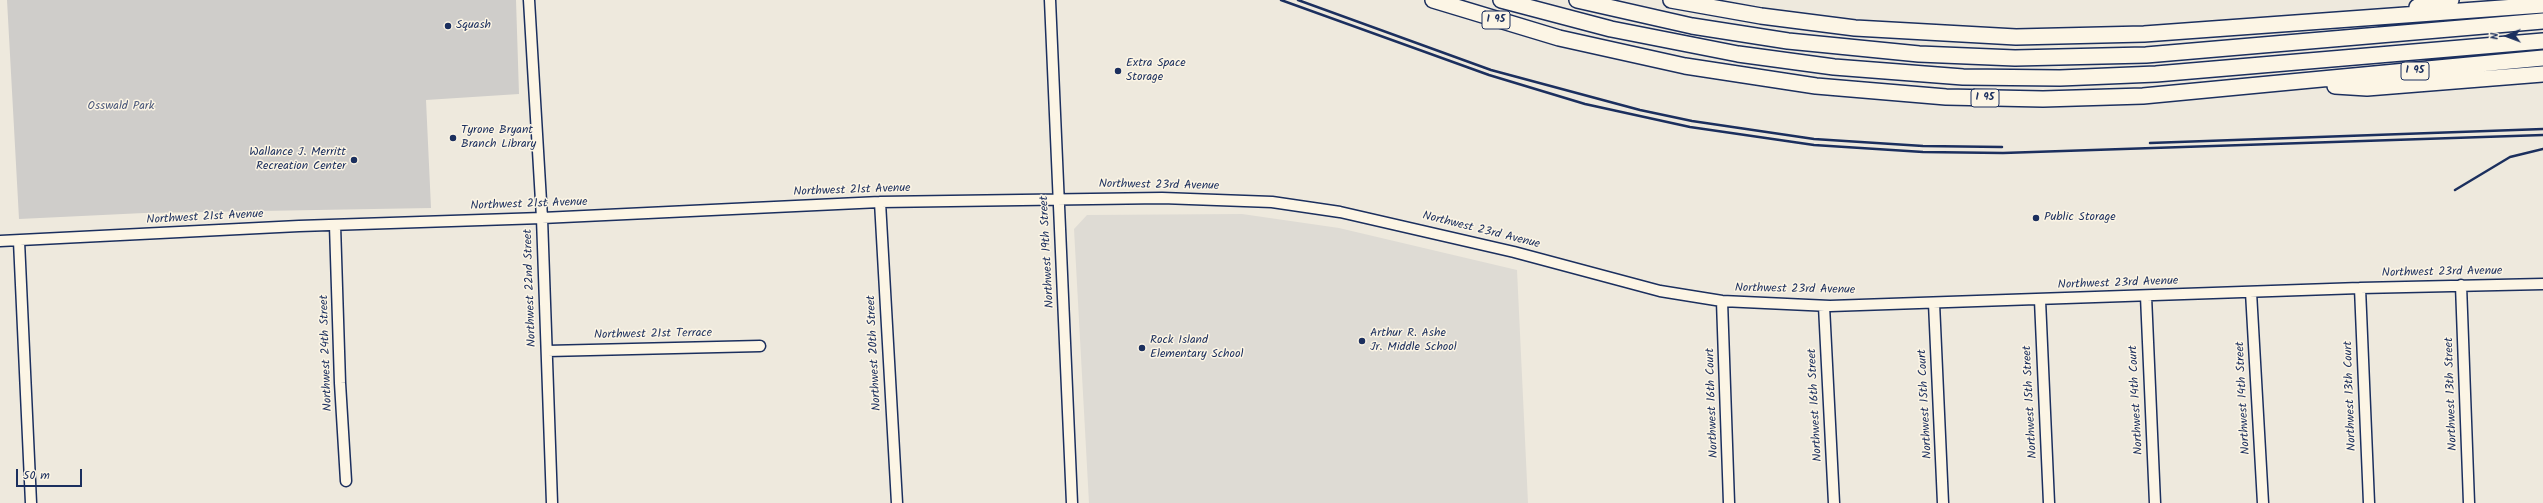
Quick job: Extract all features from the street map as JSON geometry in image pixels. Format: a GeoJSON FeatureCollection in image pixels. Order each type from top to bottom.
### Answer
{"type":"FeatureCollection","features":[{"type":"Feature","properties":{"kind":"highway","name":"I 95"},"geometry":{"type":"LineString","coordinates":[[1433,0],[1560,38],[1685,66],[1824,87],[1913,95],[1978,98],[2117,98],[2543,58]]}},
{"type":"Feature","properties":{"kind":"highway"},"geometry":{"type":"LineString","coordinates":[[1501,0],[1648,37],[1738,54],[1834,67],[1969,77],[2084,78],[2195,71],[2543,41]]}},
{"type":"Feature","properties":{"kind":"highway"},"geometry":{"type":"LineString","coordinates":[[1576,0],[1692,26],[1788,42],[1919,54],[2015,58],[2146,55],[2543,21]]}},
{"type":"Feature","properties":{"kind":"highway"},"geometry":{"type":"LineString","coordinates":[[1671,0],[1762,16],[1856,28],[2015,58]]}},
{"type":"Feature","properties":{"kind":"highway"},"geometry":{"type":"LineString","coordinates":[[2355,20],[2451,0]]}},
{"type":"Feature","properties":{"kind":"highway"},"geometry":{"type":"LineString","coordinates":[[1856,28],[1984,36],[2081,36],[2355,20],[2543,5]]}},
{"type":"Feature","properties":{"kind":"highway"},"geometry":{"type":"LineString","coordinates":[[1685,66],[1834,67]]}},
{"type":"Feature","properties":{"kind":"highway"},"geometry":{"type":"LineString","coordinates":[[2287,83],[2366,88],[2543,74]]}},
{"type":"Feature","properties":{"kind":"street","name":"Northwest 22nd Street"},"geometry":{"type":"LineString","coordinates":[[529,0],[542,218],[552,503]]}},
{"type":"Feature","properties":{"kind":"street","name":"Northwest 19th Street"},"geometry":{"type":"LineString","coordinates":[[1050,0],[1072,503]]}},
{"type":"Feature","properties":{"kind":"street","name":"Northwest 23rd Avenue"},"geometry":{"type":"LineString","coordinates":[[1058,199],[1162,198],[1272,202],[1340,212],[1499,248],[1660,291],[1722,302],[1824,306],[2040,300],[2360,288],[2543,284]]}},
{"type":"Feature","properties":{"kind":"street","name":"Northwest 21st Avenue"},"geometry":{"type":"LineString","coordinates":[[0,241],[880,202],[1058,199]]}},
{"type":"Feature","properties":{"kind":"street","name":"Northwest 20th Street"},"geometry":{"type":"LineString","coordinates":[[880,202],[897,503]]}},
{"type":"Feature","properties":{"kind":"street","name":"Northwest 24th Street"},"geometry":{"type":"LineString","coordinates":[[335,225],[346,481]]}},
{"type":"Feature","properties":{"kind":"street"},"geometry":{"type":"LineString","coordinates":[[19,241],[31,503]]}},
{"type":"Feature","properties":{"kind":"street","name":"Northwest 13th Street"},"geometry":{"type":"LineString","coordinates":[[2461,285],[2469,503]]}},
{"type":"Feature","properties":{"kind":"street","name":"Northwest 13th Court"},"geometry":{"type":"LineString","coordinates":[[2360,288],[2369,503]]}},
{"type":"Feature","properties":{"kind":"street","name":"Northwest 14th Street"},"geometry":{"type":"LineString","coordinates":[[2251,292],[2263,503]]}},
{"type":"Feature","properties":{"kind":"street","name":"Northwest 14th Court"},"geometry":{"type":"LineString","coordinates":[[2146,296],[2155,503]]}},
{"type":"Feature","properties":{"kind":"street","name":"Northwest 15th Street"},"geometry":{"type":"LineString","coordinates":[[2040,300],[2049,503]]}},
{"type":"Feature","properties":{"kind":"street","name":"Northwest 16th Court"},"geometry":{"type":"LineString","coordinates":[[1722,302],[1729,503]]}},
{"type":"Feature","properties":{"kind":"street","name":"Northwest 15th Court"},"geometry":{"type":"LineString","coordinates":[[1934,303],[1943,503]]}},
{"type":"Feature","properties":{"kind":"street","name":"Northwest 16th Street"},"geometry":{"type":"LineString","coordinates":[[1824,306],[1834,503]]}},
{"type":"Feature","properties":{"kind":"street","name":"Northwest 21st Terrace"},"geometry":{"type":"LineString","coordinates":[[546,351],[760,346]]}},
{"type":"Feature","properties":{"kind":"shaded area","name":"Arthur R. Ashe Jr. Middle School"},"geometry":{"type":"Polygon","coordinates":[[[1242,214],[1339,228],[1517,270],[1528,503],[1089,503],[1074,229],[1087,215],[1242,214]]]}},
{"type":"Feature","properties":{"kind":"green space","name":"Osswald Park"},"geometry":{"type":"Polygon","coordinates":[[[7,0],[516,0],[519,94],[426,100],[431,208],[144,213],[19,219],[7,0]]]}},
{"type":"Feature","properties":{"kind":"railway"},"geometry":{"type":"LineString","coordinates":[[1281,0],[1489,75],[1585,104],[1690,127],[1814,145],[1923,152],[2003,153],[2543,135]]}},
{"type":"Feature","properties":{"kind":"railway"},"geometry":{"type":"LineString","coordinates":[[1298,0],[1491,70],[1640,110],[1692,121],[1814,139],[1923,146],[2002,147]]}},
{"type":"Feature","properties":{"kind":"railway"},"geometry":{"type":"LineString","coordinates":[[2150,143],[2543,129]]}},
{"type":"Feature","properties":{"kind":"railway"},"geometry":{"type":"LineString","coordinates":[[2455,190],[2510,157],[2543,149]]}},
{"type":"Feature","properties":{"kind":"place","name":"Squash"},"geometry":{"type":"Point","coordinates":[448,26]}},
{"type":"Feature","properties":{"kind":"place","name":"Extra Space Storage"},"geometry":{"type":"Point","coordinates":[1118,71]}},
{"type":"Feature","properties":{"kind":"place","name":"Tyrone Bryant Branch Library"},"geometry":{"type":"Point","coordinates":[453,138]}},
{"type":"Feature","properties":{"kind":"place","name":"Wallance J. Merritt Recreation Center"},"geometry":{"type":"Point","coordinates":[354,160]}},
{"type":"Feature","properties":{"kind":"place","name":"Public Storage"},"geometry":{"type":"Point","coordinates":[2036,218]}},
{"type":"Feature","properties":{"kind":"place","name":"Arthur R. Ashe Jr. Middle School"},"geometry":{"type":"Point","coordinates":[1362,341]}},
{"type":"Feature","properties":{"kind":"place","name":"Rock Island Elementary School"},"geometry":{"type":"Point","coordinates":[1142,348]}}]}
